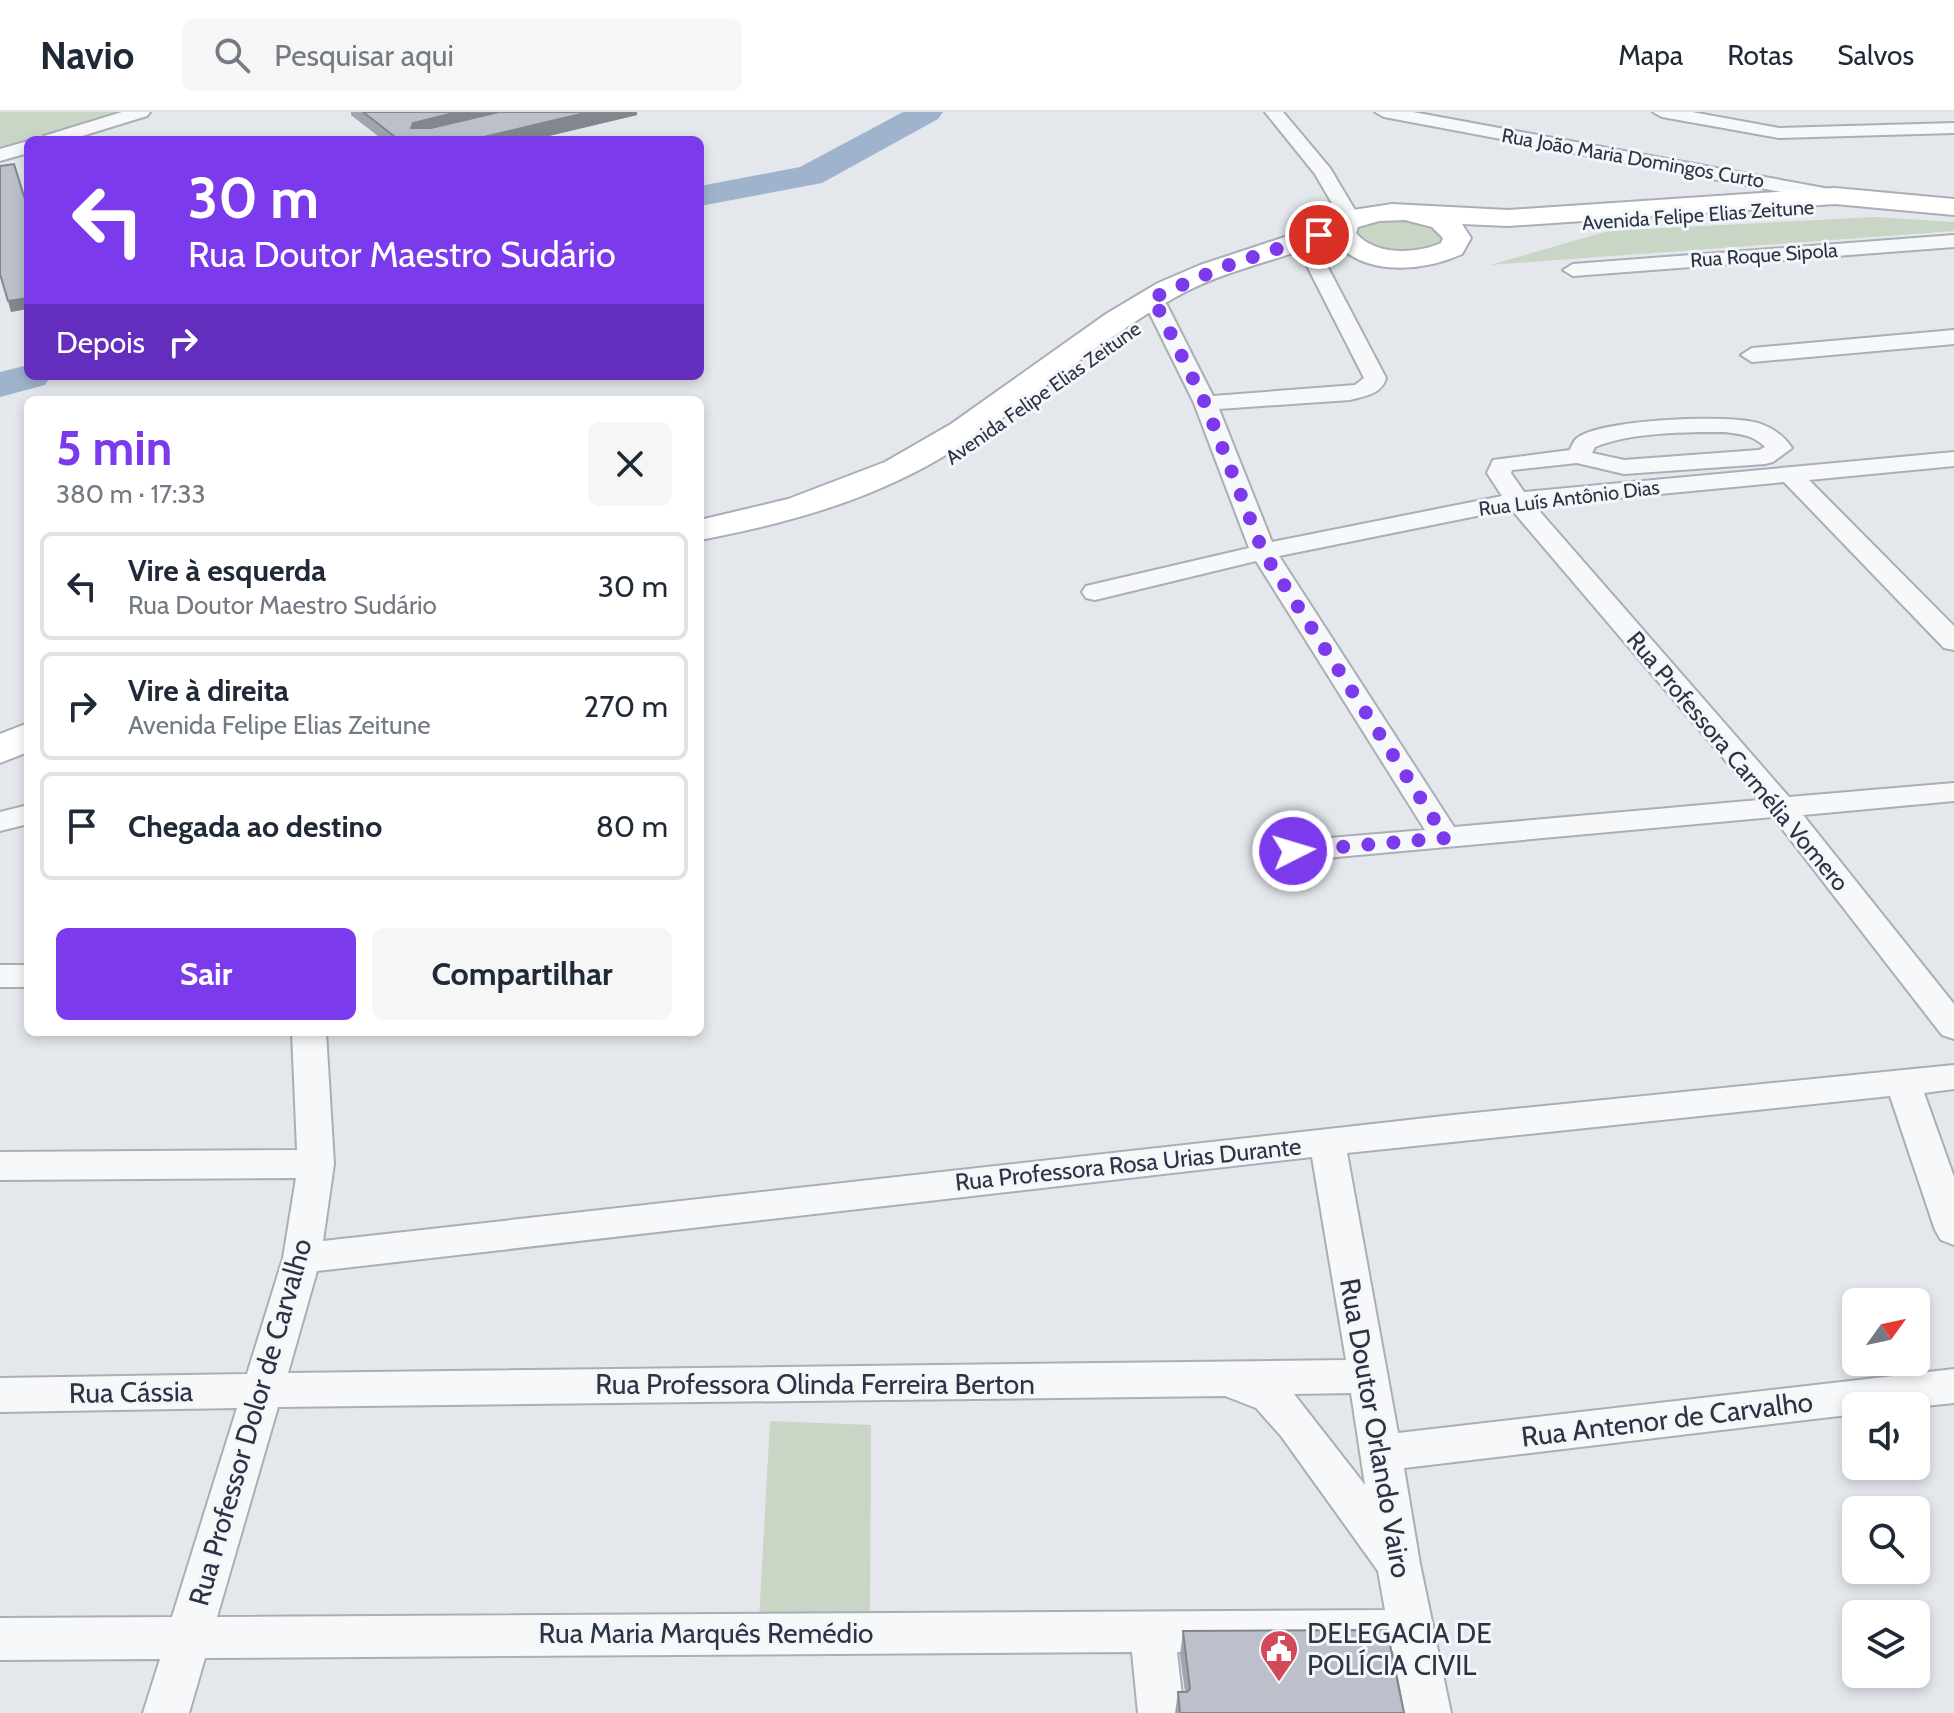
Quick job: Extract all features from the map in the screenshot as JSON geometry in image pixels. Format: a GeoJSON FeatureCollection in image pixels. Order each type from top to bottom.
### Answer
{"type":"FeatureCollection","features":[{"type":"Feature","properties":{"kind":"main road","name":"Avenida Felipe Elias Zeitune"},"geometry":{"type":"LineString","coordinates":[[704,529],[797,508],[893,471],[946,441],[1155,304],[1223,267],[1380,213],[1508,218],[1954,189]]}},
{"type":"Feature","properties":{"kind":"main road"},"geometry":{"type":"LineString","coordinates":[[1835,196],[1954,208]]}},
{"type":"Feature","properties":{"kind":"main road","name":"Avenida Felipe Elias Zeitune"},"geometry":{"type":"LineString","coordinates":[[704,544],[819,517],[892,489],[944,464],[999,428],[1155,304],[1278,264],[1313,258],[1423,258],[1526,230],[1594,222],[1824,207],[1954,208]]}},
{"type":"Feature","properties":{"kind":"main road"},"geometry":{"type":"LineString","coordinates":[[1419,215],[1441,222],[1455,233],[1456,244],[1445,253]]}},
{"type":"Feature","properties":{"kind":"main road"},"geometry":{"type":"LineString","coordinates":[[1349,222],[1342,233],[1349,243],[1365,252],[1387,257]]}},
{"type":"Feature","properties":{"kind":"main road"},"geometry":{"type":"LineString","coordinates":[[0,729],[24,716]]}},
{"type":"Feature","properties":{"kind":"main road"},"geometry":{"type":"LineString","coordinates":[[0,751],[24,737]]}},
{"type":"Feature","properties":{"kind":"street"},"geometry":{"type":"LineString","coordinates":[[63,136],[141,112]]}},
{"type":"Feature","properties":{"kind":"street"},"geometry":{"type":"LineString","coordinates":[[1274,112],[1323,172],[1349,222]]}},
{"type":"Feature","properties":{"kind":"street","name":"Rua João Maria Domingos Curto"},"geometry":{"type":"LineString","coordinates":[[1384,112],[1772,171],[1835,196]]}},
{"type":"Feature","properties":{"kind":"street"},"geometry":{"type":"LineString","coordinates":[[1662,112],[1779,133],[1954,128]]}},
{"type":"Feature","properties":{"kind":"street"},"geometry":{"type":"LineString","coordinates":[[1772,171],[1780,112]]}},
{"type":"Feature","properties":{"kind":"street"},"geometry":{"type":"LineString","coordinates":[[0,155],[24,148]]}},
{"type":"Feature","properties":{"kind":"street","name":"Rua Roque Sipola"},"geometry":{"type":"LineString","coordinates":[[1573,270],[1954,241]]}},
{"type":"Feature","properties":{"kind":"street"},"geometry":{"type":"LineString","coordinates":[[1205,403],[1350,393],[1374,383],[1375,378],[1313,258]]}},
{"type":"Feature","properties":{"kind":"street"},"geometry":{"type":"LineString","coordinates":[[1155,304],[1205,403],[1263,552],[1446,838]]}},
{"type":"Feature","properties":{"kind":"street"},"geometry":{"type":"LineString","coordinates":[[1752,355],[1954,337]]}},
{"type":"Feature","properties":{"kind":"street"},"geometry":{"type":"LineString","coordinates":[[1732,423],[1766,432],[1780,448],[1765,457],[1624,467],[1579,456],[1585,443],[1602,436],[1732,423]]}},
{"type":"Feature","properties":{"kind":"street","name":"Rua Professora Carmélia Vomero"},"geometry":{"type":"LineString","coordinates":[[1579,456],[1502,465],[1499,473],[1517,500],[1780,806],[1954,1027]]}},
{"type":"Feature","properties":{"kind":"street","name":"Rua Luís Antônio Dias"},"geometry":{"type":"LineString","coordinates":[[1095,592],[1263,552],[1517,500],[1954,459]]}},
{"type":"Feature","properties":{"kind":"street"},"geometry":{"type":"LineString","coordinates":[[1791,475],[1954,642]]}},
{"type":"Feature","properties":{"kind":"street"},"geometry":{"type":"LineString","coordinates":[[1915,601],[1954,607]]}},
{"type":"Feature","properties":{"kind":"street"},"geometry":{"type":"LineString","coordinates":[[1293,851],[1954,792]]}},
{"type":"Feature","properties":{"kind":"street"},"geometry":{"type":"LineString","coordinates":[[0,822],[24,815]]}},
{"type":"Feature","properties":{"kind":"street"},"geometry":{"type":"LineString","coordinates":[[0,976],[24,976]]}},
{"type":"Feature","properties":{"kind":"street","name":"Rua Professor Dolor de Carvalho"},"geometry":{"type":"LineString","coordinates":[[166,1713],[302,1258],[316,1164],[309,1036]]}},
{"type":"Feature","properties":{"kind":"street","name":"Rua Professora Rosa Urias Durante"},"geometry":{"type":"LineString","coordinates":[[302,1258],[1327,1142],[1954,1077]]}},
{"type":"Feature","properties":{"kind":"street"},"geometry":{"type":"LineString","coordinates":[[1903,1082],[1954,1230]]}},
{"type":"Feature","properties":{"kind":"street","name":"Rua Doutor Orlando Vairo"},"geometry":{"type":"LineString","coordinates":[[1327,1142],[1369,1376],[1398,1564],[1428,1713]]}},
{"type":"Feature","properties":{"kind":"street"},"geometry":{"type":"LineString","coordinates":[[0,1166],[316,1164]]}},
{"type":"Feature","properties":{"kind":"street","name":"Rua Professora Olinda Ferreira Berton"},"geometry":{"type":"LineString","coordinates":[[261,1389],[1369,1376]]}},
{"type":"Feature","properties":{"kind":"street"},"geometry":{"type":"LineString","coordinates":[[1230,1380],[1270,1396],[1279,1405],[1398,1564]]}},
{"type":"Feature","properties":{"kind":"street","name":"Rua Antenor de Carvalho"},"geometry":{"type":"LineString","coordinates":[[1380,1453],[1954,1386]]}},
{"type":"Feature","properties":{"kind":"street","name":"Rua Cássia"},"geometry":{"type":"LineString","coordinates":[[0,1395],[261,1389]]}},
{"type":"Feature","properties":{"kind":"street"},"geometry":{"type":"LineString","coordinates":[[1152,1630],[1161,1713]]}},
{"type":"Feature","properties":{"kind":"street","name":"Rua Maria Marquês Remédio"},"geometry":{"type":"LineString","coordinates":[[0,1639],[1412,1630]]}},
{"type":"Feature","properties":{"kind":"green space"},"geometry":{"type":"Polygon","coordinates":[[[0,112],[118,112],[39,136],[24,136],[24,141],[0,148],[0,112]]]}},
{"type":"Feature","properties":{"kind":"green space"},"geometry":{"type":"Polygon","coordinates":[[[1375,217],[1425,221],[1448,241],[1425,254],[1373,250],[1352,230],[1375,217]]]}},
{"type":"Feature","properties":{"kind":"green space"},"geometry":{"type":"Polygon","coordinates":[[[1875,217],[1954,222],[1954,231],[1490,265],[1608,231],[1875,217]]]}},
{"type":"Feature","properties":{"kind":"green space"},"geometry":{"type":"Polygon","coordinates":[[[770,1421],[871,1425],[870,1621],[759,1620],[770,1421]]]}},
{"type":"Feature","properties":{"kind":"building"},"geometry":{"type":"Polygon","coordinates":[[[363,112],[457,112],[413,123],[411,128],[431,128],[499,112],[589,112],[488,136],[394,136],[363,112]]]}},
{"type":"Feature","properties":{"kind":"building"},"geometry":{"type":"Polygon","coordinates":[[[14,164],[24,196],[24,299],[8,301],[0,274],[0,166],[14,164]]]}},
{"type":"Feature","properties":{"kind":"building","name":"DELEGACIA DE POLÍCIA CIVIL"},"geometry":{"type":"Polygon","coordinates":[[[1387,1630],[1404,1713],[1180,1713],[1178,1692],[1190,1689],[1183,1631],[1387,1630]]]}},
{"type":"Feature","properties":{"kind":"waterway"},"geometry":{"type":"LineString","coordinates":[[704,195],[810,176],[927,112]]}},
{"type":"Feature","properties":{"kind":"waterway"},"geometry":{"type":"LineString","coordinates":[[0,385],[24,378]]}},
{"type":"Feature","properties":{"kind":"place","name":"DELEGACIA DE POLÍCIA CIVIL"},"geometry":{"type":"Point","coordinates":[1279,1683]}},
{"type":"Feature","properties":{"kind":"route"},"geometry":{"type":"LineString","coordinates":[[1293,851],[1446,838],[1263,552],[1205,403],[1159,310],[1150,299],[1223,267],[1319,235]]}}]}
